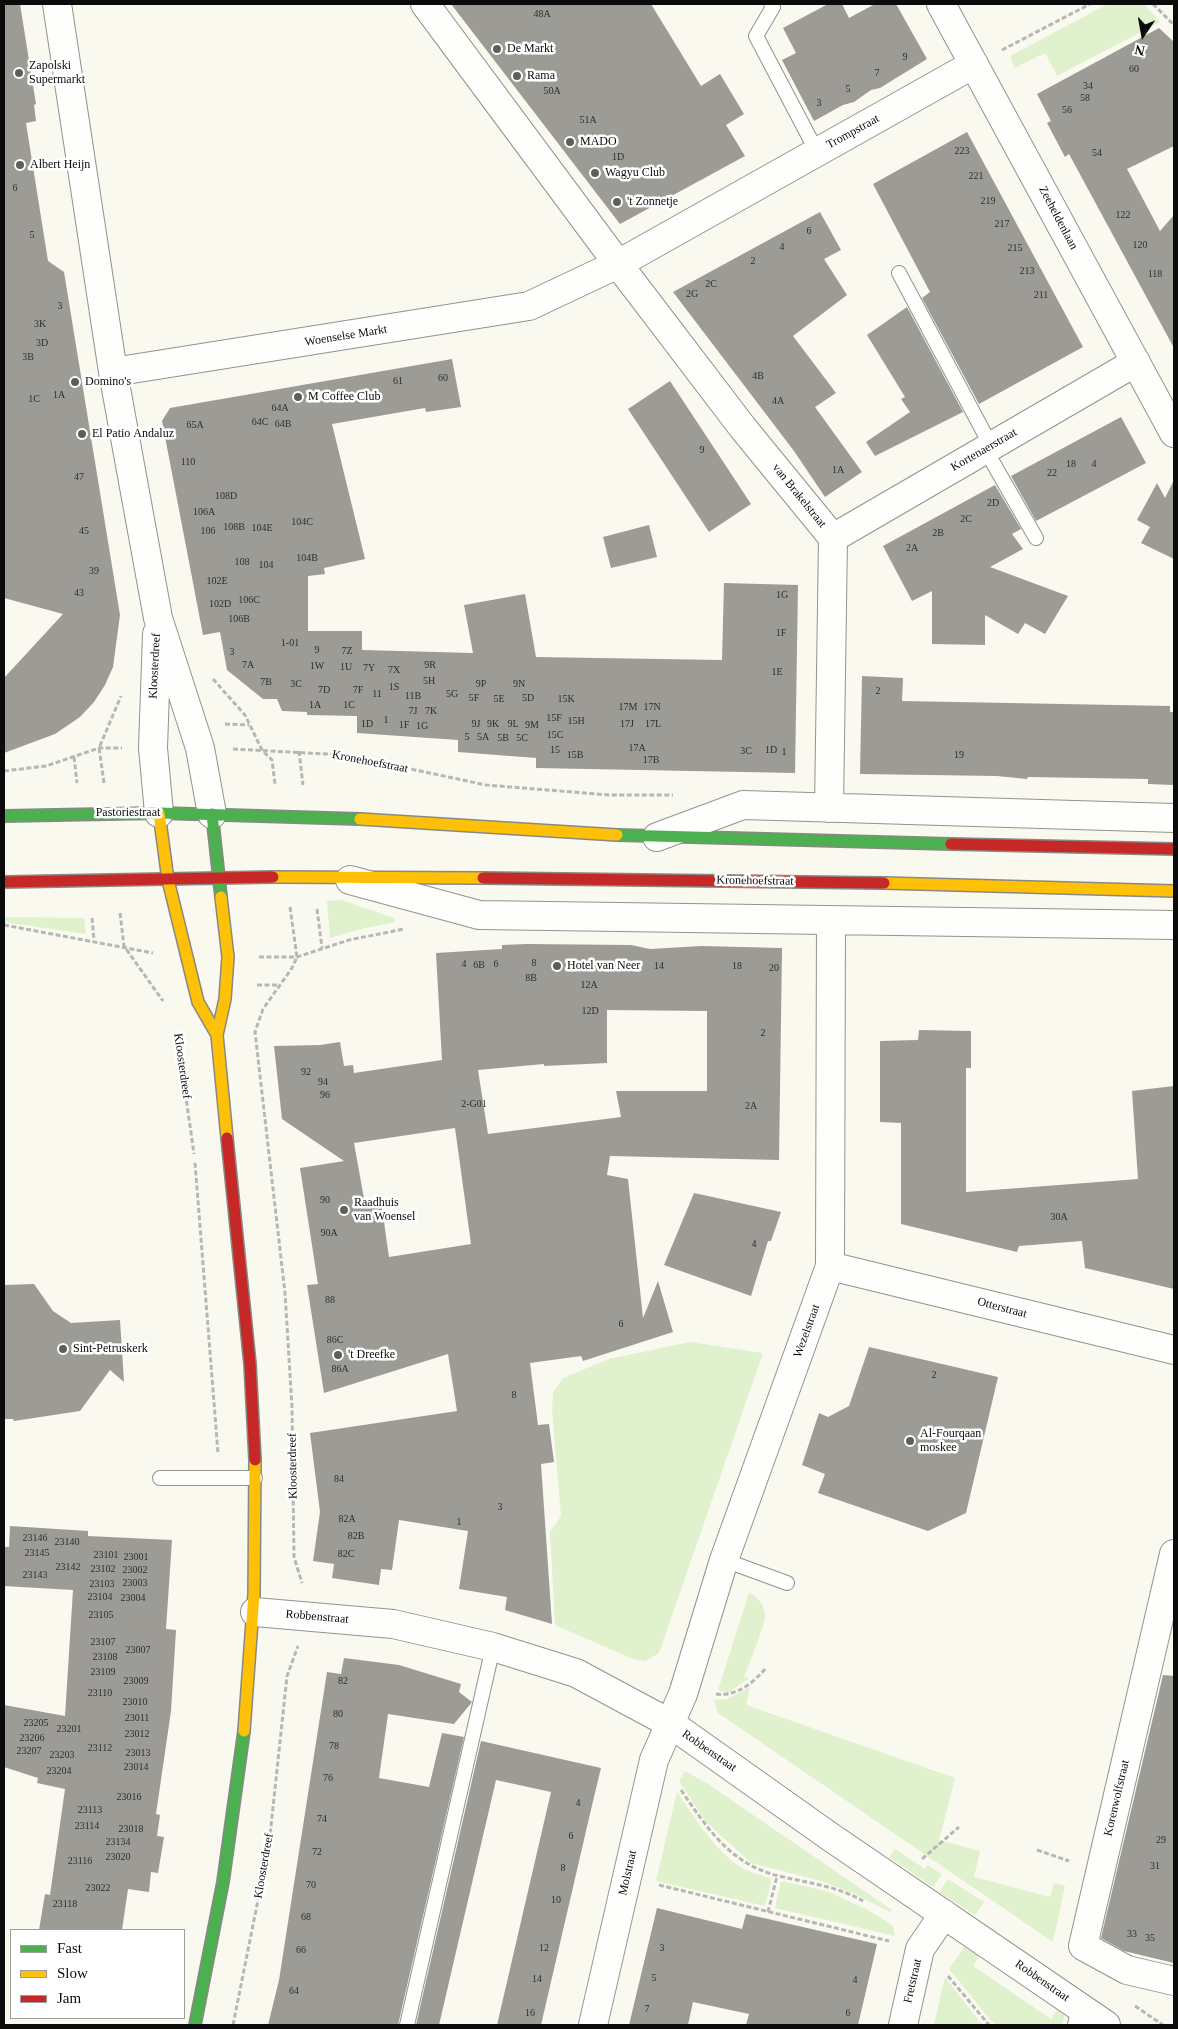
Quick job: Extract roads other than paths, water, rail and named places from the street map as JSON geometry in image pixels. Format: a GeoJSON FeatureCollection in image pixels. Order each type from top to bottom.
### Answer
{"type":"FeatureCollection","features":[{"type":"Feature","properties":{"kind":"main road","name":"Kloosterdreef"},"geometry":{"type":"LineString","coordinates":[[159,813],[168,880],[198,1002],[217,1035]]}},
{"type":"Feature","properties":{"kind":"main road","name":"Pastoriestraat"},"geometry":{"type":"LineString","coordinates":[[4,816],[44,814],[212,814]]}},
{"type":"Feature","properties":{"kind":"main road","name":"Kloosterdreef"},"geometry":{"type":"LineString","coordinates":[[196,2025],[216,1932],[229,1850],[248,1692],[254,1612],[255,1478],[250,1372],[217,1035],[225,999],[228,957],[221,880],[212,814]]}},
{"type":"Feature","properties":{"kind":"main road"},"geometry":{"type":"LineString","coordinates":[[212,814],[320,816],[657,837],[1174,849]]}},
{"type":"Feature","properties":{"kind":"main road","name":"Kronehoefstraat"},"geometry":{"type":"LineString","coordinates":[[168,880],[336,876],[830,882],[1174,891]]}},
{"type":"Feature","properties":{"kind":"main road"},"geometry":{"type":"LineString","coordinates":[[4,882],[168,880]]}},
{"type":"Feature","properties":{"kind":"street"},"geometry":{"type":"LineString","coordinates":[[57,4],[114,372]]}},
{"type":"Feature","properties":{"kind":"street"},"geometry":{"type":"LineString","coordinates":[[424,4],[618,264]]}},
{"type":"Feature","properties":{"kind":"street","name":"Zeeheldenlaan"},"geometry":{"type":"LineString","coordinates":[[942,4],[1174,433]]}},
{"type":"Feature","properties":{"kind":"street","name":"Trompstraat"},"geometry":{"type":"LineString","coordinates":[[618,264],[974,64]]}},
{"type":"Feature","properties":{"kind":"street","name":"Woenselse Markt"},"geometry":{"type":"LineString","coordinates":[[114,372],[528,306],[618,264]]}},
{"type":"Feature","properties":{"kind":"street","name":"van Brakelstraat"},"geometry":{"type":"LineString","coordinates":[[618,264],[744,428],[833,538],[830,808]]}},
{"type":"Feature","properties":{"kind":"street","name":"Kortenaerstraat"},"geometry":{"type":"LineString","coordinates":[[833,538],[1136,362]]}},
{"type":"Feature","properties":{"kind":"street","name":"Kloosterdreef"},"geometry":{"type":"LineString","coordinates":[[114,372],[158,618],[200,748],[212,814]]}},
{"type":"Feature","properties":{"kind":"street","name":"Kloosterdreef"},"geometry":{"type":"LineString","coordinates":[[158,618],[153,748],[159,813]]}},
{"type":"Feature","properties":{"kind":"street","name":"Pastoriestraat"},"geometry":{"type":"LineString","coordinates":[[4,804],[44,814]]}},
{"type":"Feature","properties":{"kind":"street"},"geometry":{"type":"LineString","coordinates":[[657,837],[744,805],[1174,818]]}},
{"type":"Feature","properties":{"kind":"street","name":"Kronehoefstraat"},"geometry":{"type":"LineString","coordinates":[[336,876],[479,915],[1174,925]]}},
{"type":"Feature","properties":{"kind":"street","name":"Wezelstraat"},"geometry":{"type":"LineString","coordinates":[[671,1724],[683,1694],[724,1560],[830,1266],[831,920]]}},
{"type":"Feature","properties":{"kind":"street","name":"Otterstraat"},"geometry":{"type":"LineString","coordinates":[[830,1266],[1174,1350]]}},
{"type":"Feature","properties":{"kind":"street","name":"Korenwolfstraat"},"geometry":{"type":"LineString","coordinates":[[1174,1554],[1083,1946],[1127,1970],[1174,1981]]}},
{"type":"Feature","properties":{"kind":"street","name":"Robbenstraat"},"geometry":{"type":"LineString","coordinates":[[254,1612],[393,1624],[493,1648],[576,1673],[671,1724],[829,1836],[944,1914],[1077,2016],[1106,2025]]}},
{"type":"Feature","properties":{"kind":"street","name":"Molstraat"},"geometry":{"type":"LineString","coordinates":[[593,2025],[654,1760],[671,1724]]}},
{"type":"Feature","properties":{"kind":"street","name":"Fretstraat"},"geometry":{"type":"LineString","coordinates":[[903,2025],[920,1949],[944,1914]]}},
{"type":"Feature","properties":{"kind":"lane"},"geometry":{"type":"LineString","coordinates":[[771,4],[773,7],[756,36],[817,152]]}},
{"type":"Feature","properties":{"kind":"lane"},"geometry":{"type":"LineString","coordinates":[[898,273],[1036,538]]}},
{"type":"Feature","properties":{"kind":"lane"},"geometry":{"type":"LineString","coordinates":[[160,1478],[255,1478]]}},
{"type":"Feature","properties":{"kind":"lane"},"geometry":{"type":"LineString","coordinates":[[724,1560],[787,1583]]}},
{"type":"Feature","properties":{"kind":"lane"},"geometry":{"type":"LineString","coordinates":[[407,2025],[493,1648]]}},
{"type":"Feature","properties":{"kind":"place","name":"De Markt"},"geometry":{"type":"Point","coordinates":[497,49]}},
{"type":"Feature","properties":{"kind":"place","name":"Zapolski Supermarkt"},"geometry":{"type":"Point","coordinates":[19,73]}},
{"type":"Feature","properties":{"kind":"place","name":"Rama"},"geometry":{"type":"Point","coordinates":[517,76]}},
{"type":"Feature","properties":{"kind":"place","name":"MADO"},"geometry":{"type":"Point","coordinates":[570,142]}},
{"type":"Feature","properties":{"kind":"place","name":"Albert Heijn"},"geometry":{"type":"Point","coordinates":[20,165]}},
{"type":"Feature","properties":{"kind":"place","name":"Wagyu Club"},"geometry":{"type":"Point","coordinates":[595,173]}},
{"type":"Feature","properties":{"kind":"place","name":"'t Zonnetje"},"geometry":{"type":"Point","coordinates":[617,202]}},
{"type":"Feature","properties":{"kind":"place","name":"Domino's"},"geometry":{"type":"Point","coordinates":[75,382]}},
{"type":"Feature","properties":{"kind":"place","name":"M Coffee Club"},"geometry":{"type":"Point","coordinates":[298,397]}},
{"type":"Feature","properties":{"kind":"place","name":"El Patio Andaluz"},"geometry":{"type":"Point","coordinates":[82,434]}},
{"type":"Feature","properties":{"kind":"place","name":"Hotel van Neer"},"geometry":{"type":"Point","coordinates":[557,966]}},
{"type":"Feature","properties":{"kind":"place","name":"Raadhuis van Woensel"},"geometry":{"type":"Point","coordinates":[344,1210]}},
{"type":"Feature","properties":{"kind":"place","name":"Sint-Petruskerk"},"geometry":{"type":"Point","coordinates":[63,1349]}},
{"type":"Feature","properties":{"kind":"place","name":"'t Dreefke"},"geometry":{"type":"Point","coordinates":[338,1355]}},
{"type":"Feature","properties":{"kind":"place","name":"Al-Fourqaan moskee"},"geometry":{"type":"Point","coordinates":[910,1441]}}]}
